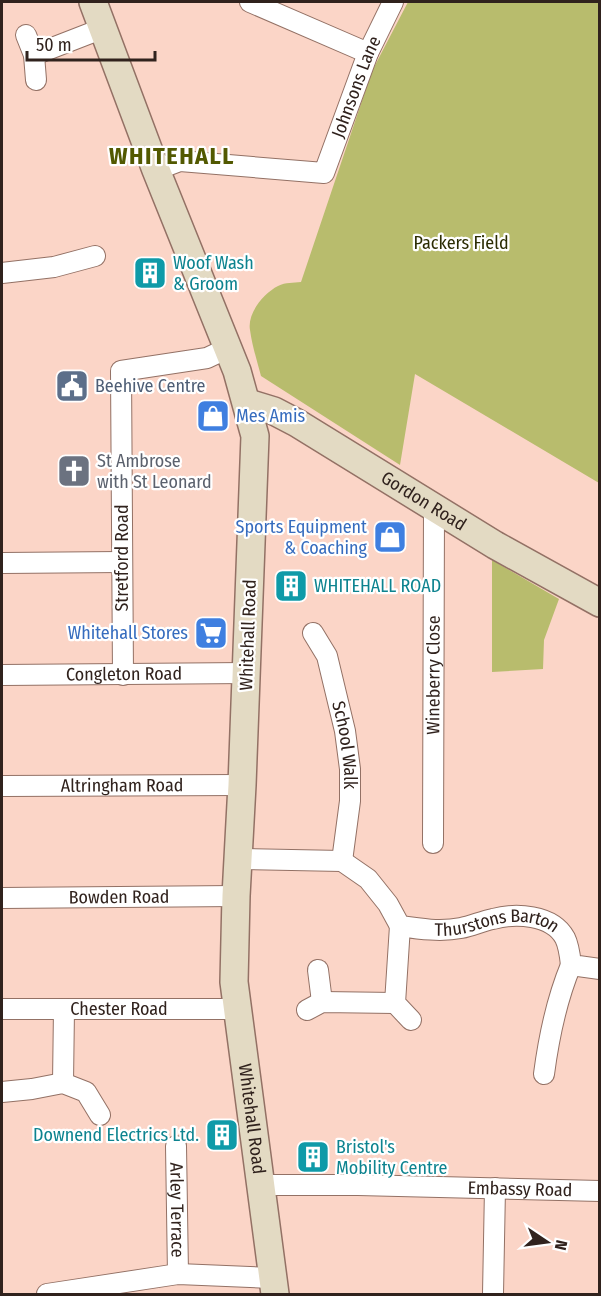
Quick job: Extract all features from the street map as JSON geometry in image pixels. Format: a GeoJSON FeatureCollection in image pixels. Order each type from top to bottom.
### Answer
{"type":"FeatureCollection","features":[{"type":"Feature","properties":{"kind":"main road","name":"Whitehall Road"},"geometry":{"type":"LineString","coordinates":[[93,2],[101,29],[156,170],[228,348],[248,403],[255,436],[234,982],[273,1286]]}},
{"type":"Feature","properties":{"kind":"main road","name":"Gordon Road"},"geometry":{"type":"LineString","coordinates":[[248,403],[274,411],[297,423],[544,573],[600,603]]}},
{"type":"Feature","properties":{"kind":"street"},"geometry":{"type":"LineString","coordinates":[[250,2],[368,53]]}},
{"type":"Feature","properties":{"kind":"street","name":"Johnsons Lane"},"geometry":{"type":"LineString","coordinates":[[156,170],[180,161],[324,173],[368,53],[393,2]]}},
{"type":"Feature","properties":{"kind":"street"},"geometry":{"type":"LineString","coordinates":[[34,55],[101,29]]}},
{"type":"Feature","properties":{"kind":"street"},"geometry":{"type":"LineString","coordinates":[[26,35],[34,55],[36,80]]}},
{"type":"Feature","properties":{"kind":"street"},"geometry":{"type":"LineString","coordinates":[[2,273],[54,267],[95,256]]}},
{"type":"Feature","properties":{"kind":"street","name":"Stretford Road"},"geometry":{"type":"LineString","coordinates":[[123,675],[121,371],[207,358],[228,348]]}},
{"type":"Feature","properties":{"kind":"street","name":"Wineberry Close"},"geometry":{"type":"LineString","coordinates":[[433,843],[434,507]]}},
{"type":"Feature","properties":{"kind":"street"},"geometry":{"type":"LineString","coordinates":[[2,563],[121,557]]}},
{"type":"Feature","properties":{"kind":"street","name":"School Walk"},"geometry":{"type":"LineString","coordinates":[[313,633],[327,656],[345,731],[350,769],[350,801],[342,861]]}},
{"type":"Feature","properties":{"kind":"street","name":"Congleton Road"},"geometry":{"type":"LineString","coordinates":[[2,675],[247,673]]}},
{"type":"Feature","properties":{"kind":"street","name":"Altringham Road"},"geometry":{"type":"LineString","coordinates":[[2,786],[242,785]]}},
{"type":"Feature","properties":{"kind":"street"},"geometry":{"type":"LineString","coordinates":[[238,859],[342,861],[368,879],[388,904],[400,926],[395,1003],[411,1020]]}},
{"type":"Feature","properties":{"kind":"street","name":"Bowden Road"},"geometry":{"type":"LineString","coordinates":[[2,898],[236,896]]}},
{"type":"Feature","properties":{"kind":"street","name":"Thurstons Barton"},"geometry":{"type":"LineString","coordinates":[[400,926],[428,930],[461,928],[494,918],[516,916],[538,919],[558,928],[565,938],[571,965],[600,969]]}},
{"type":"Feature","properties":{"kind":"street"},"geometry":{"type":"LineString","coordinates":[[544,1074],[556,1052],[560,993],[571,965]]}},
{"type":"Feature","properties":{"kind":"street"},"geometry":{"type":"LineString","coordinates":[[318,970],[315,1006],[395,1003]]}},
{"type":"Feature","properties":{"kind":"street","name":"Chester Road"},"geometry":{"type":"LineString","coordinates":[[2,1009],[236,1009]]}},
{"type":"Feature","properties":{"kind":"street"},"geometry":{"type":"LineString","coordinates":[[63,1083],[64,1009]]}},
{"type":"Feature","properties":{"kind":"street"},"geometry":{"type":"LineString","coordinates":[[2,1092],[63,1083],[86,1092],[100,1115]]}},
{"type":"Feature","properties":{"kind":"street","name":"Arley Terrace"},"geometry":{"type":"LineString","coordinates":[[176,1146],[178,1274]]}},
{"type":"Feature","properties":{"kind":"street","name":"Embassy Road"},"geometry":{"type":"LineString","coordinates":[[260,1185],[600,1191]]}},
{"type":"Feature","properties":{"kind":"street"},"geometry":{"type":"LineString","coordinates":[[493,1294],[495,1188]]}},
{"type":"Feature","properties":{"kind":"street"},"geometry":{"type":"LineString","coordinates":[[47,1294],[178,1274],[273,1286]]}},
{"type":"Feature","properties":{"kind":"green space","name":"Packers Field"},"geometry":{"type":"Polygon","coordinates":[[[408,2],[599,2],[599,483],[415,374],[400,465],[261,376],[251,336],[251,317],[258,304],[273,289],[284,284],[301,282],[372,71],[408,2]]]}},
{"type":"Feature","properties":{"kind":"green space"},"geometry":{"type":"Polygon","coordinates":[[[492,560],[559,599],[544,640],[543,669],[492,672],[492,560]]]}},
{"type":"Feature","properties":{"kind":"place","name":"Woof Wash & Groom"},"geometry":{"type":"Point","coordinates":[150,273]}},
{"type":"Feature","properties":{"kind":"place","name":"Beehive Centre"},"geometry":{"type":"Point","coordinates":[72,386]}},
{"type":"Feature","properties":{"kind":"place","name":"Mes Amis"},"geometry":{"type":"Point","coordinates":[213,416]}},
{"type":"Feature","properties":{"kind":"place","name":"St Ambrose with St Leonard"},"geometry":{"type":"Point","coordinates":[74,471]}},
{"type":"Feature","properties":{"kind":"place","name":"Sports Equipment & Coaching"},"geometry":{"type":"Point","coordinates":[390,537]}},
{"type":"Feature","properties":{"kind":"place","name":"WHITEHALL ROAD"},"geometry":{"type":"Point","coordinates":[291,586]}},
{"type":"Feature","properties":{"kind":"place","name":"Whitehall Stores"},"geometry":{"type":"Point","coordinates":[211,633]}},
{"type":"Feature","properties":{"kind":"place","name":"Downend Electrics Ltd."},"geometry":{"type":"Point","coordinates":[222,1135]}},
{"type":"Feature","properties":{"kind":"place","name":"Bristol's Mobility Centre"},"geometry":{"type":"Point","coordinates":[313,1157]}},
{"type":"Feature","properties":{"kind":"district","name":"WHITEHALL"},"geometry":{"type":"Point","coordinates":[172,156]}}]}
